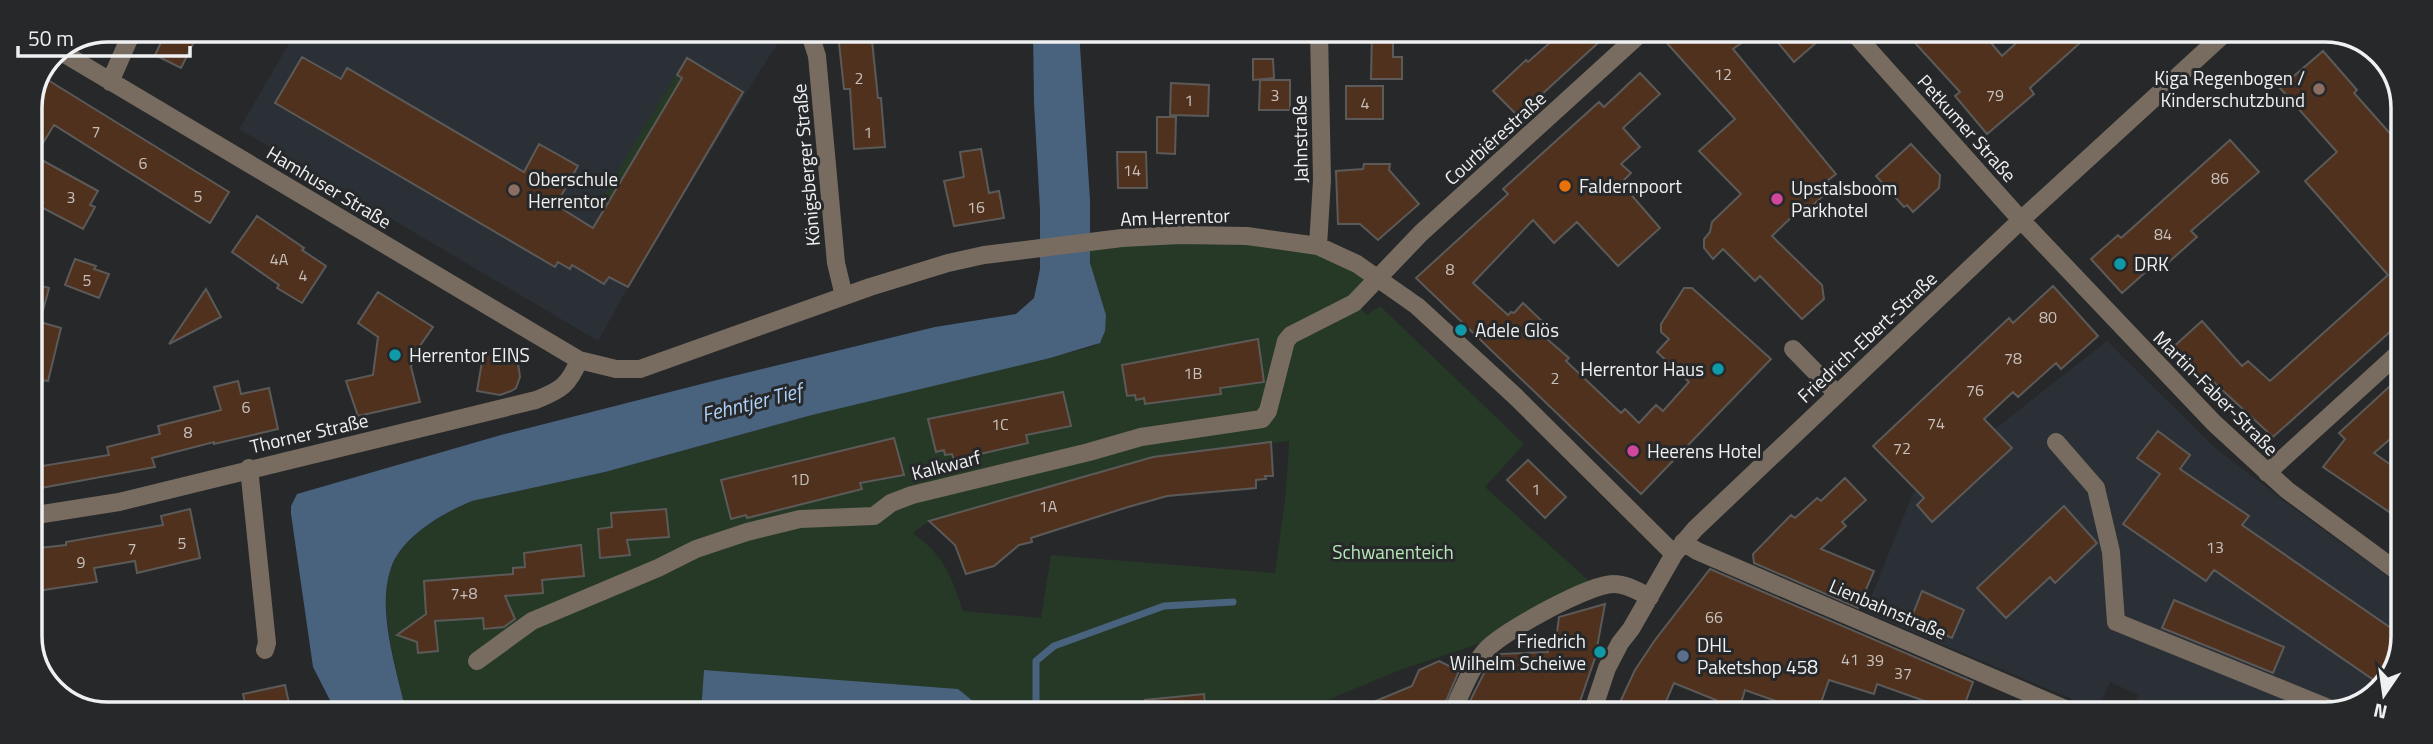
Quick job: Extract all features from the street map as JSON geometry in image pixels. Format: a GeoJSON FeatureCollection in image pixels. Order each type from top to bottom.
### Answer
{"type":"FeatureCollection","features":[{"type":"Feature","properties":{"kind":"street"},"geometry":{"type":"LineString","coordinates":[[110,82],[128,42]]}},
{"type":"Feature","properties":{"kind":"street","name":"Königsberger Straße"},"geometry":{"type":"LineString","coordinates":[[813,42],[817,56],[836,263],[844,296]]}},
{"type":"Feature","properties":{"kind":"street","name":"Jahnstraße"},"geometry":{"type":"LineString","coordinates":[[1318,246],[1322,180],[1319,42]]}},
{"type":"Feature","properties":{"kind":"street","name":"Courbiérestraße"},"geometry":{"type":"LineString","coordinates":[[1377,276],[1631,42]]}},
{"type":"Feature","properties":{"kind":"street","name":"Petkumer Straße"},"geometry":{"type":"LineString","coordinates":[[1862,42],[2021,220]]}},
{"type":"Feature","properties":{"kind":"street","name":"Friedrich-Ebert-Straße"},"geometry":{"type":"LineString","coordinates":[[1596,702],[1607,668],[1620,643],[1679,548],[2021,220],[2215,42]]}},
{"type":"Feature","properties":{"kind":"street","name":"Hamhuser Straße"},"geometry":{"type":"LineString","coordinates":[[67,56],[579,360]]}},
{"type":"Feature","properties":{"kind":"street","name":"Martin-Faber-Straße"},"geometry":{"type":"LineString","coordinates":[[2021,220],[2214,424],[2267,473],[2336,528],[2391,567]]}},
{"type":"Feature","properties":{"kind":"street","name":"Am Herrentor"},"geometry":{"type":"LineString","coordinates":[[579,360],[616,369],[640,369],[772,324],[844,296],[948,263],[1022,250],[1149,236],[1216,234],[1318,246],[1345,257],[1377,276],[1417,306],[1679,548]]}},
{"type":"Feature","properties":{"kind":"street","name":"Kalkwarf"},"geometry":{"type":"LineString","coordinates":[[477,661],[532,621],[658,568],[696,549],[747,532],[800,519],[874,516],[891,503],[912,495],[1141,437],[1262,419],[1268,411],[1286,341],[1292,335],[1354,303],[1377,276]]}},
{"type":"Feature","properties":{"kind":"street"},"geometry":{"type":"LineString","coordinates":[[1793,349],[1837,394]]}},
{"type":"Feature","properties":{"kind":"street","name":"Thorner Straße"},"geometry":{"type":"LineString","coordinates":[[42,514],[119,502],[249,468],[536,400],[567,384],[579,360]]}},
{"type":"Feature","properties":{"kind":"street"},"geometry":{"type":"LineString","coordinates":[[2267,473],[2391,360]]}},
{"type":"Feature","properties":{"kind":"street"},"geometry":{"type":"LineString","coordinates":[[2056,442],[2096,488],[2110,552],[2116,622],[2314,702]]}},
{"type":"Feature","properties":{"kind":"street"},"geometry":{"type":"LineString","coordinates":[[249,468],[267,643],[265,650]]}},
{"type":"Feature","properties":{"kind":"street","name":"Lienbahnstraße"},"geometry":{"type":"LineString","coordinates":[[1679,548],[1698,551],[2049,702]]}},
{"type":"Feature","properties":{"kind":"street"},"geometry":{"type":"LineString","coordinates":[[1457,702],[1484,652],[1527,620],[1612,583],[1632,588],[1650,597]]}},
{"type":"Feature","properties":{"kind":"shaded area","name":"Oberschule Herrentor"},"geometry":{"type":"Polygon","coordinates":[[[290,42],[779,42],[628,287],[598,341],[239,129],[290,42]]]}},
{"type":"Feature","properties":{"kind":"shaded area"},"geometry":{"type":"Polygon","coordinates":[[[2107,341],[2214,447],[2391,579],[2391,636],[2386,660],[2349,660],[2349,697],[2325,702],[2135,702],[2138,695],[2110,682],[2101,702],[2079,702],[1865,612],[1913,493],[2107,341]]]}},
{"type":"Feature","properties":{"kind":"green space"},"geometry":{"type":"Polygon","coordinates":[[[676,75],[681,78],[609,201],[602,198],[676,75]]]}},
{"type":"Feature","properties":{"kind":"green space","name":"Schwanenteich"},"geometry":{"type":"Polygon","coordinates":[[[1089,242],[1283,242],[1377,276],[1355,303],[1367,315],[1380,306],[1524,444],[1485,487],[1597,588],[1502,636],[1400,670],[1323,702],[404,702],[387,619],[387,583],[391,568],[404,546],[425,527],[448,512],[472,501],[605,472],[812,415],[1095,346],[1106,315],[1091,269],[1089,242]],[[1289,441],[1153,457],[929,521],[913,533],[924,541],[945,567],[963,611],[1041,618],[1051,555],[1275,573],[1286,492],[1289,441]]]}},
{"type":"Feature","properties":{"kind":"water","name":"Fehntjer Tief"},"geometry":{"type":"Polygon","coordinates":[[[1033,42],[1080,42],[1090,200],[1090,263],[1106,315],[1105,331],[1100,343],[1050,358],[812,415],[605,472],[472,501],[461,506],[414,536],[396,556],[391,568],[387,584],[387,621],[404,702],[331,702],[313,667],[291,514],[291,506],[297,494],[501,435],[721,379],[935,327],[1016,314],[1034,298],[1040,269],[1040,210],[1033,42]]]}},
{"type":"Feature","properties":{"kind":"water"},"geometry":{"type":"Polygon","coordinates":[[[704,670],[958,689],[974,702],[702,702],[704,670]]]}},
{"type":"Feature","properties":{"kind":"building"},"geometry":{"type":"Polygon","coordinates":[[[161,42],[194,42],[181,68],[155,55],[161,42]]]}},
{"type":"Feature","properties":{"kind":"building"},"geometry":{"type":"Polygon","coordinates":[[[839,42],[872,42],[885,147],[854,149],[850,89],[844,89],[839,42]]]}},
{"type":"Feature","properties":{"kind":"building"},"geometry":{"type":"Polygon","coordinates":[[[1372,42],[1393,42],[1393,57],[1402,57],[1402,79],[1371,79],[1372,42]]]}},
{"type":"Feature","properties":{"kind":"building"},"geometry":{"type":"Polygon","coordinates":[[[1551,42],[1599,42],[1518,116],[1493,91],[1526,60],[1528,62],[1551,42]]]}},
{"type":"Feature","properties":{"kind":"building","name":"Upstalsboom Parkhotel"},"geometry":{"type":"Polygon","coordinates":[[[1666,42],[1743,42],[1733,49],[1836,174],[1827,181],[1833,187],[1804,213],[1800,209],[1772,236],[1822,285],[1824,299],[1802,319],[1760,276],[1755,281],[1723,249],[1713,259],[1704,248],[1704,239],[1710,232],[1712,222],[1741,194],[1699,151],[1735,119],[1666,42]]]}},
{"type":"Feature","properties":{"kind":"building"},"geometry":{"type":"Polygon","coordinates":[[[1777,42],[1817,42],[1794,62],[1777,42]]]}},
{"type":"Feature","properties":{"kind":"building"},"geometry":{"type":"Polygon","coordinates":[[[1914,42],[1990,42],[2002,56],[2017,42],[2081,42],[2030,88],[2034,94],[1987,134],[1955,96],[1960,92],[1914,42]]]}},
{"type":"Feature","properties":{"kind":"building"},"geometry":{"type":"Polygon","coordinates":[[[2323,51],[2357,90],[2354,93],[2391,135],[2391,331],[2273,437],[2207,376],[2201,382],[2171,349],[2202,321],[2242,366],[2248,361],[2270,381],[2388,275],[2305,181],[2337,152],[2280,88],[2323,51]]]}},
{"type":"Feature","properties":{"kind":"building"},"geometry":{"type":"Polygon","coordinates":[[[302,57],[341,79],[347,68],[524,172],[539,144],[578,166],[556,205],[593,228],[682,78],[677,75],[687,58],[743,92],[628,287],[609,277],[604,284],[572,265],[570,269],[558,262],[555,267],[275,103],[302,57]]]}},
{"type":"Feature","properties":{"kind":"building"},"geometry":{"type":"Polygon","coordinates":[[[1253,59],[1273,59],[1274,78],[1253,80],[1253,59]]]}},
{"type":"Feature","properties":{"kind":"building"},"geometry":{"type":"Polygon","coordinates":[[[1640,73],[1660,94],[1623,128],[1640,147],[1621,164],[1631,173],[1621,183],[1660,228],[1618,266],[1577,222],[1554,243],[1533,220],[1473,283],[1508,315],[1514,313],[1523,303],[1545,324],[1539,332],[1569,358],[1566,361],[1621,413],[1625,409],[1639,423],[1656,405],[1663,411],[1689,382],[1657,352],[1669,339],[1661,332],[1661,324],[1684,288],[1692,288],[1771,359],[1641,494],[1416,278],[1508,194],[1503,189],[1599,102],[1604,107],[1640,73]]]}},
{"type":"Feature","properties":{"kind":"building"},"geometry":{"type":"Polygon","coordinates":[[[48,80],[229,192],[210,223],[54,125],[43,143],[43,95],[48,80]]]}},
{"type":"Feature","properties":{"kind":"building"},"geometry":{"type":"Polygon","coordinates":[[[1260,80],[1290,80],[1290,110],[1259,110],[1260,80]]]}},
{"type":"Feature","properties":{"kind":"building"},"geometry":{"type":"Polygon","coordinates":[[[1171,83],[1209,85],[1208,116],[1170,115],[1171,83]]]}},
{"type":"Feature","properties":{"kind":"building"},"geometry":{"type":"Polygon","coordinates":[[[1346,86],[1383,86],[1383,119],[1346,119],[1346,86]]]}},
{"type":"Feature","properties":{"kind":"building"},"geometry":{"type":"Polygon","coordinates":[[[1157,117],[1176,117],[1175,154],[1157,153],[1157,117]]]}},
{"type":"Feature","properties":{"kind":"building"},"geometry":{"type":"Polygon","coordinates":[[[2230,140],[2259,172],[2191,231],[2197,237],[2162,268],[2157,262],[2122,293],[2091,259],[2118,235],[2121,238],[2230,140]]]}},
{"type":"Feature","properties":{"kind":"building"},"geometry":{"type":"Polygon","coordinates":[[[1911,144],[1940,175],[1939,188],[1913,212],[1907,205],[1904,207],[1876,176],[1911,144]]]}},
{"type":"Feature","properties":{"kind":"building"},"geometry":{"type":"Polygon","coordinates":[[[981,149],[989,193],[999,191],[1004,218],[954,226],[944,181],[964,177],[960,152],[981,149]]]}},
{"type":"Feature","properties":{"kind":"building"},"geometry":{"type":"Polygon","coordinates":[[[1117,152],[1146,152],[1147,188],[1118,188],[1117,152]]]}},
{"type":"Feature","properties":{"kind":"building"},"geometry":{"type":"Polygon","coordinates":[[[42,160],[98,191],[90,205],[95,207],[83,229],[42,208],[42,160]]]}},
{"type":"Feature","properties":{"kind":"building"},"geometry":{"type":"Polygon","coordinates":[[[1364,164],[1390,164],[1389,170],[1419,204],[1378,240],[1360,224],[1338,224],[1336,171],[1363,169],[1364,164]]]}},
{"type":"Feature","properties":{"kind":"building"},"geometry":{"type":"Polygon","coordinates":[[[257,216],[326,266],[302,303],[277,288],[279,285],[232,252],[257,216]]]}},
{"type":"Feature","properties":{"kind":"building"},"geometry":{"type":"Polygon","coordinates":[[[75,259],[109,274],[99,298],[65,285],[75,259]]]}},
{"type":"Feature","properties":{"kind":"building"},"geometry":{"type":"Polygon","coordinates":[[[42,286],[49,288],[42,314],[42,286]]]}},
{"type":"Feature","properties":{"kind":"building"},"geometry":{"type":"Polygon","coordinates":[[[2053,286],[2098,336],[2061,369],[2056,363],[2018,397],[2013,392],[1984,419],[2012,448],[1932,522],[1917,505],[1924,498],[1873,446],[2009,318],[2013,323],[2053,286]]]}},
{"type":"Feature","properties":{"kind":"building"},"geometry":{"type":"Polygon","coordinates":[[[206,289],[221,317],[169,344],[206,289]]]}},
{"type":"Feature","properties":{"kind":"building","name":"Herrentor EINS"},"geometry":{"type":"Polygon","coordinates":[[[378,292],[433,327],[415,353],[411,367],[420,402],[358,416],[346,381],[373,375],[378,337],[358,323],[378,292]]]}},
{"type":"Feature","properties":{"kind":"building"},"geometry":{"type":"Polygon","coordinates":[[[42,323],[61,328],[48,381],[42,380],[42,323]]]}},
{"type":"Feature","properties":{"kind":"building"},"geometry":{"type":"Polygon","coordinates":[[[1258,339],[1264,382],[1220,388],[1221,394],[1145,404],[1144,398],[1136,400],[1135,395],[1127,396],[1122,365],[1258,339]]]}},
{"type":"Feature","properties":{"kind":"building"},"geometry":{"type":"Polygon","coordinates":[[[484,350],[507,354],[518,363],[520,377],[516,388],[500,395],[477,391],[484,350]]]}},
{"type":"Feature","properties":{"kind":"building"},"geometry":{"type":"Polygon","coordinates":[[[238,381],[241,394],[269,388],[278,429],[152,458],[155,467],[42,488],[42,466],[109,455],[107,447],[160,434],[158,426],[221,410],[214,387],[238,381]]]}},
{"type":"Feature","properties":{"kind":"building"},"geometry":{"type":"Polygon","coordinates":[[[2391,385],[2391,438],[2374,453],[2391,465],[2391,513],[2323,467],[2345,439],[2339,433],[2391,385]]]}},
{"type":"Feature","properties":{"kind":"building"},"geometry":{"type":"Polygon","coordinates":[[[1063,392],[1071,426],[1026,435],[1028,443],[954,460],[952,454],[945,455],[944,450],[936,452],[928,419],[1063,392]]]}},
{"type":"Feature","properties":{"kind":"building"},"geometry":{"type":"Polygon","coordinates":[[[2158,431],[2190,455],[2180,469],[2249,516],[2242,525],[2391,628],[2386,660],[2349,660],[2349,663],[2214,570],[2206,581],[2123,524],[2160,474],[2137,458],[2158,431]]]}},
{"type":"Feature","properties":{"kind":"building"},"geometry":{"type":"Polygon","coordinates":[[[894,438],[904,475],[860,483],[862,489],[747,518],[746,515],[731,519],[721,480],[894,438]]]}},
{"type":"Feature","properties":{"kind":"building"},"geometry":{"type":"Polygon","coordinates":[[[1271,442],[1273,476],[1256,480],[1256,488],[1167,496],[1128,507],[1031,538],[1032,542],[1019,545],[994,566],[966,574],[955,545],[929,521],[1153,457],[1271,442]]]}},
{"type":"Feature","properties":{"kind":"building"},"geometry":{"type":"Polygon","coordinates":[[[1528,460],[1566,497],[1545,518],[1507,480],[1528,460]]]}},
{"type":"Feature","properties":{"kind":"building"},"geometry":{"type":"Polygon","coordinates":[[[1845,478],[1866,500],[1842,522],[1846,526],[1821,549],[1874,571],[1858,608],[1754,563],[1753,554],[1791,515],[1795,518],[1817,498],[1821,501],[1845,478]]]}},
{"type":"Feature","properties":{"kind":"building"},"geometry":{"type":"Polygon","coordinates":[[[2064,506],[2097,543],[2055,583],[2050,577],[2006,618],[1977,588],[2064,506]]]}},
{"type":"Feature","properties":{"kind":"building"},"geometry":{"type":"Polygon","coordinates":[[[190,509],[200,558],[137,573],[135,561],[94,568],[97,582],[42,590],[42,548],[163,525],[161,516],[190,509]]]}},
{"type":"Feature","properties":{"kind":"building"},"geometry":{"type":"Polygon","coordinates":[[[666,509],[669,537],[627,540],[630,555],[600,558],[598,529],[612,527],[611,513],[666,509]]]}},
{"type":"Feature","properties":{"kind":"building"},"geometry":{"type":"Polygon","coordinates":[[[581,545],[584,576],[542,580],[543,593],[505,596],[515,619],[504,627],[484,629],[483,618],[435,621],[438,651],[418,653],[417,642],[397,635],[426,614],[424,581],[513,574],[513,568],[525,567],[524,553],[581,545]]]}},
{"type":"Feature","properties":{"kind":"building"},"geometry":{"type":"Polygon","coordinates":[[[1710,569],[1973,682],[1966,702],[1927,702],[1877,684],[1874,694],[1829,680],[1821,702],[1778,702],[1745,690],[1741,702],[1715,702],[1674,683],[1666,702],[1620,702],[1635,670],[1710,569]]]}},
{"type":"Feature","properties":{"kind":"building"},"geometry":{"type":"Polygon","coordinates":[[[1922,591],[1964,610],[1952,638],[1911,619],[1922,591]]]}},
{"type":"Feature","properties":{"kind":"building"},"geometry":{"type":"Polygon","coordinates":[[[2174,600],[2284,647],[2273,673],[2162,628],[2174,600]]]}},
{"type":"Feature","properties":{"kind":"building"},"geometry":{"type":"Polygon","coordinates":[[[1605,604],[1595,658],[1580,702],[1470,702],[1485,671],[1499,654],[1548,652],[1547,643],[1556,641],[1559,617],[1605,604]]]}},
{"type":"Feature","properties":{"kind":"building"},"geometry":{"type":"Polygon","coordinates":[[[1439,661],[1459,671],[1446,702],[1373,702],[1412,686],[1419,670],[1439,661]]]}},
{"type":"Feature","properties":{"kind":"building"},"geometry":{"type":"Polygon","coordinates":[[[285,685],[289,702],[245,702],[243,694],[285,685]]]}},
{"type":"Feature","properties":{"kind":"building"},"geometry":{"type":"Polygon","coordinates":[[[1204,694],[1205,702],[1145,702],[1204,694]]]}},
{"type":"Feature","properties":{"kind":"waterway"},"geometry":{"type":"LineString","coordinates":[[1036,702],[1036,661],[1054,646],[1164,606],[1233,602]]}},
{"type":"Feature","properties":{"kind":"place","name":"Kiga Regenbogen / Kinderschutzbund"},"geometry":{"type":"Point","coordinates":[2319,89]}},
{"type":"Feature","properties":{"kind":"place","name":"Faldernpoort"},"geometry":{"type":"Point","coordinates":[1565,186]}},
{"type":"Feature","properties":{"kind":"place","name":"Oberschule Herrentor"},"geometry":{"type":"Point","coordinates":[514,190]}},
{"type":"Feature","properties":{"kind":"place","name":"Upstalsboom Parkhotel"},"geometry":{"type":"Point","coordinates":[1777,199]}},
{"type":"Feature","properties":{"kind":"place","name":"DRK"},"geometry":{"type":"Point","coordinates":[2120,264]}},
{"type":"Feature","properties":{"kind":"place","name":"Adele Glös"},"geometry":{"type":"Point","coordinates":[1461,330]}},
{"type":"Feature","properties":{"kind":"place","name":"Herrentor EINS"},"geometry":{"type":"Point","coordinates":[395,355]}},
{"type":"Feature","properties":{"kind":"place","name":"Herrentor Haus"},"geometry":{"type":"Point","coordinates":[1718,369]}},
{"type":"Feature","properties":{"kind":"place","name":"Heerens Hotel"},"geometry":{"type":"Point","coordinates":[1633,451]}},
{"type":"Feature","properties":{"kind":"place","name":"Friedrich Wilhelm Scheiwe"},"geometry":{"type":"Point","coordinates":[1600,652]}},
{"type":"Feature","properties":{"kind":"place","name":"DHL Paketshop 458"},"geometry":{"type":"Point","coordinates":[1683,656]}}]}
